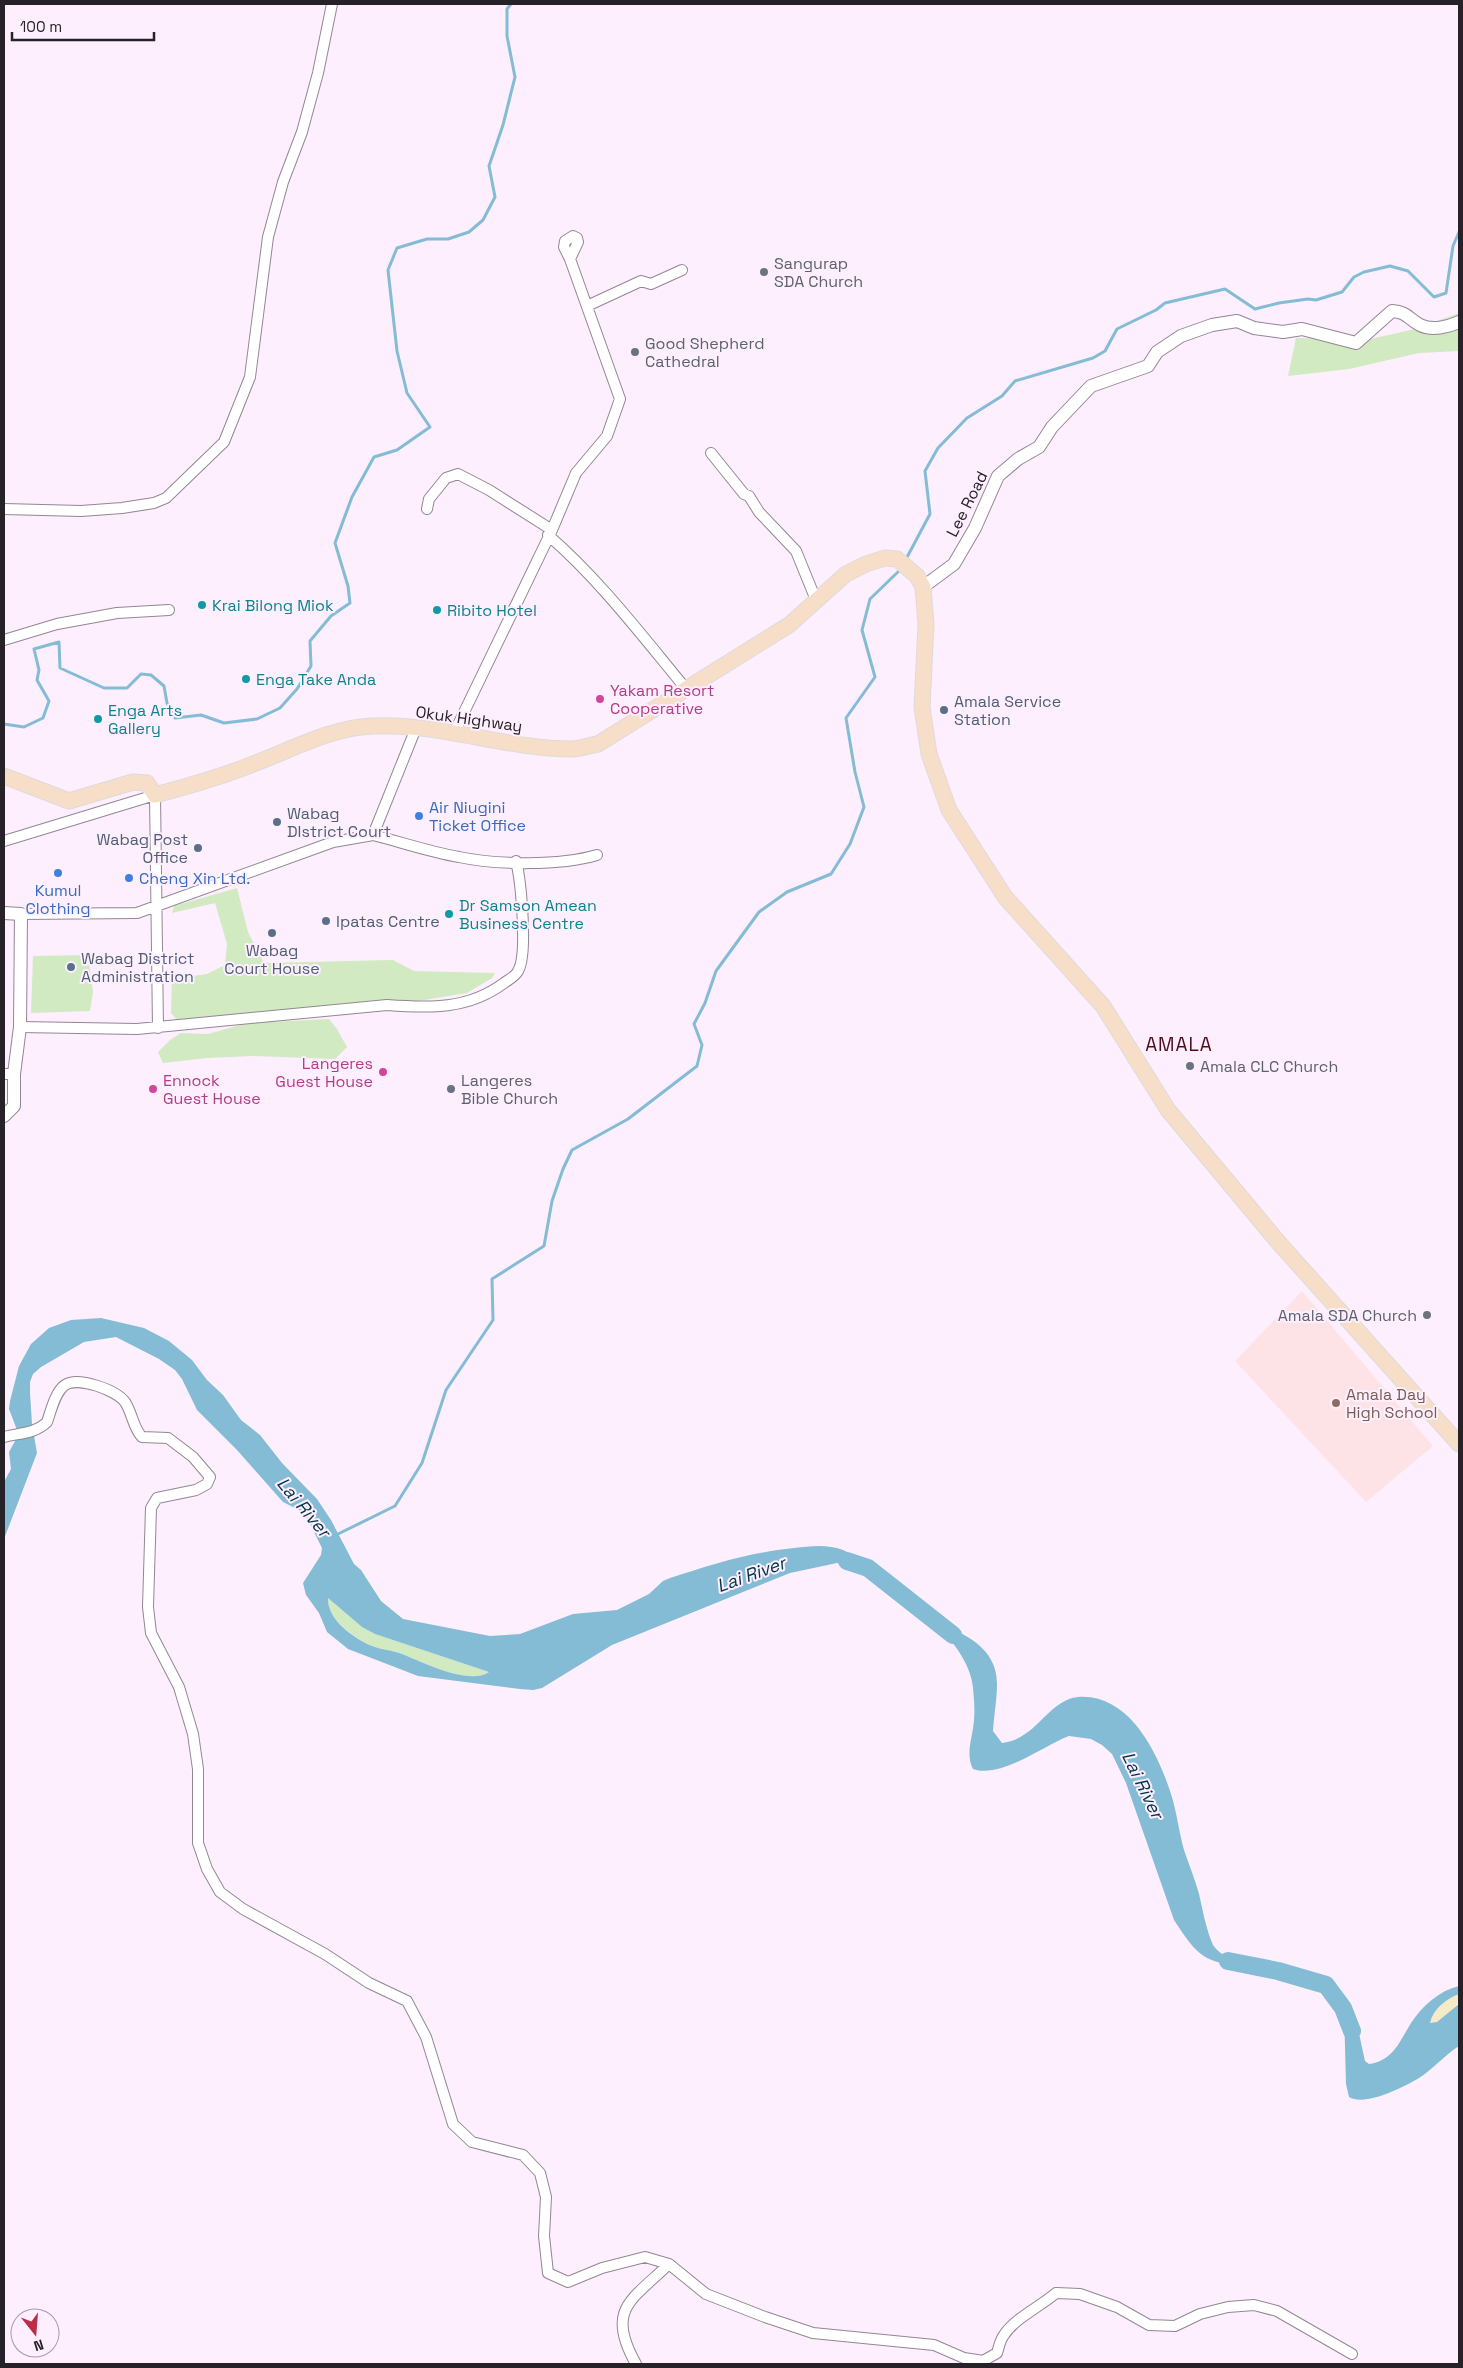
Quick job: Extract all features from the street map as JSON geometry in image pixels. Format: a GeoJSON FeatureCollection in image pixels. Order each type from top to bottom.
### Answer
{"type":"FeatureCollection","features":[{"type":"Feature","properties":{"kind":"main road","name":"Okuk Highway"},"geometry":{"type":"LineString","coordinates":[[155,795],[200,783],[305,743],[347,730],[372,726],[416,728],[522,744],[573,749],[598,744],[789,626],[846,574],[866,564],[885,558],[897,559],[920,582]]}},
{"type":"Feature","properties":{"kind":"main road"},"geometry":{"type":"LineString","coordinates":[[920,582],[926,624],[922,707],[929,754],[949,810],[1005,897],[1103,1006],[1168,1110],[1279,1243],[1459,1444]]}},
{"type":"Feature","properties":{"kind":"main road"},"geometry":{"type":"LineString","coordinates":[[4,776],[69,800],[133,782],[147,783],[155,795]]}},
{"type":"Feature","properties":{"kind":"street"},"geometry":{"type":"LineString","coordinates":[[4,509],[81,511],[154,503],[166,498],[224,442],[250,377],[268,237],[316,81],[332,4]]}},
{"type":"Feature","properties":{"kind":"street"},"geometry":{"type":"LineString","coordinates":[[454,733],[550,532],[576,473],[607,436],[620,399],[570,259]]}},
{"type":"Feature","properties":{"kind":"street"},"geometry":{"type":"LineString","coordinates":[[588,306],[641,281],[651,284],[682,270]]}},
{"type":"Feature","properties":{"kind":"street","name":"Lee Road"},"geometry":{"type":"LineString","coordinates":[[920,582],[954,564],[975,528],[998,476],[1018,459],[1039,447],[1052,427],[1091,386],[1148,366],[1157,352],[1181,336],[1212,326],[1237,321],[1254,328],[1283,332],[1302,329],[1356,343],[1392,311],[1403,312],[1421,326],[1445,328],[1459,322]]}},
{"type":"Feature","properties":{"kind":"street"},"geometry":{"type":"LineString","coordinates":[[711,453],[744,494],[750,496],[759,512],[796,552],[816,600]]}},
{"type":"Feature","properties":{"kind":"street"},"geometry":{"type":"LineString","coordinates":[[426,509],[429,499],[446,478],[458,474],[489,490],[550,532],[627,618],[687,690]]}},
{"type":"Feature","properties":{"kind":"street"},"geometry":{"type":"LineString","coordinates":[[4,640],[57,624],[117,613],[169,610]]}},
{"type":"Feature","properties":{"kind":"street"},"geometry":{"type":"LineString","coordinates":[[373,835],[416,728]]}},
{"type":"Feature","properties":{"kind":"street"},"geometry":{"type":"LineString","coordinates":[[4,842],[155,795],[158,904],[158,1028]]}},
{"type":"Feature","properties":{"kind":"street"},"geometry":{"type":"LineString","coordinates":[[4,913],[137,912],[333,842],[373,835],[460,858],[516,862],[578,860],[597,855]]}},
{"type":"Feature","properties":{"kind":"street"},"geometry":{"type":"LineString","coordinates":[[20,1027],[158,1028],[387,1005],[465,1004],[496,989],[518,972],[523,954],[520,877],[516,862]]}},
{"type":"Feature","properties":{"kind":"street"},"geometry":{"type":"LineString","coordinates":[[4,1116],[14,1106],[9,1074],[20,1027],[21,914]]}},
{"type":"Feature","properties":{"kind":"street"},"geometry":{"type":"LineString","coordinates":[[6,1436],[37,1430],[47,1422],[64,1385],[75,1382],[94,1385],[114,1394],[125,1402],[142,1437],[168,1438],[193,1457],[210,1477],[207,1484],[196,1490],[157,1498],[151,1508],[148,1607],[151,1633],[179,1686],[193,1734],[198,1769],[198,1843],[207,1869],[220,1892],[243,1909],[325,1954],[369,1982],[407,2001],[426,2038],[453,2124],[472,2142],[523,2155],[540,2173],[546,2197],[544,2236],[548,2273],[568,2282],[602,2268],[645,2257],[669,2264],[706,2294],[813,2333],[934,2346],[964,2358],[983,2361],[997,2353],[1003,2336],[1015,2322],[1036,2309],[1056,2293],[1080,2294],[1117,2307],[1149,2325],[1175,2326],[1200,2314],[1228,2307],[1254,2305],[1277,2311],[1352,2354]]}},
{"type":"Feature","properties":{"kind":"street"},"geometry":{"type":"LineString","coordinates":[[636,2364],[623,2335],[623,2316],[629,2300],[669,2264]]}},
{"type":"Feature","properties":{"kind":"shaded area","name":"Amala Day High School"},"geometry":{"type":"Polygon","coordinates":[[[1302,1291],[1433,1446],[1366,1502],[1235,1361],[1302,1291]]]}},
{"type":"Feature","properties":{"kind":"green space"},"geometry":{"type":"Polygon","coordinates":[[[1459,313],[1459,351],[1419,353],[1349,369],[1288,376],[1296,338],[1366,340],[1415,329],[1459,313]]]}},
{"type":"Feature","properties":{"kind":"green space"},"geometry":{"type":"Polygon","coordinates":[[[237,888],[248,932],[264,963],[393,960],[414,971],[495,973],[492,978],[467,993],[418,1001],[370,1001],[177,1020],[171,1013],[172,979],[207,974],[225,965],[227,944],[215,903],[172,913],[174,906],[237,888]]]}},
{"type":"Feature","properties":{"kind":"green space"},"geometry":{"type":"Polygon","coordinates":[[[88,955],[93,992],[90,1011],[31,1013],[33,956],[88,955]]]}},
{"type":"Feature","properties":{"kind":"green space"},"geometry":{"type":"Polygon","coordinates":[[[329,1019],[347,1047],[335,1059],[253,1056],[207,1058],[163,1063],[158,1052],[170,1040],[181,1033],[208,1034],[247,1023],[329,1019]]]}},
{"type":"Feature","properties":{"kind":"green space"},"geometry":{"type":"Polygon","coordinates":[[[328,1598],[362,1627],[375,1634],[489,1672],[480,1676],[458,1675],[398,1653],[372,1646],[357,1638],[343,1627],[332,1614],[328,1598]]]}},
{"type":"Feature","properties":{"kind":"sand"},"geometry":{"type":"Polygon","coordinates":[[[1459,1994],[1455,2008],[1434,2024],[1430,2024],[1437,2009],[1449,1999],[1459,1994]]]}},
{"type":"Feature","properties":{"kind":"water"},"geometry":{"type":"Polygon","coordinates":[[[101,1318],[144,1328],[169,1341],[192,1360],[207,1380],[223,1395],[241,1420],[260,1435],[282,1463],[317,1499],[331,1520],[354,1564],[361,1570],[381,1601],[403,1619],[490,1636],[520,1634],[573,1614],[617,1610],[649,1594],[663,1581],[701,1568],[746,1556],[800,1547],[819,1546],[837,1548],[857,1558],[868,1568],[837,1563],[790,1573],[612,1645],[542,1688],[533,1690],[520,1689],[418,1676],[348,1649],[327,1632],[319,1613],[306,1595],[303,1583],[321,1555],[322,1548],[308,1520],[299,1510],[283,1502],[237,1450],[197,1410],[182,1379],[175,1370],[159,1359],[116,1337],[84,1342],[41,1367],[33,1374],[30,1382],[30,1393],[32,1424],[37,1453],[4,1539],[4,1482],[11,1469],[9,1452],[15,1441],[17,1430],[9,1409],[19,1366],[31,1344],[49,1328],[71,1320],[101,1318]],[[328,1598],[332,1614],[337,1621],[357,1638],[372,1646],[398,1653],[458,1675],[481,1676],[489,1672],[375,1634],[362,1627],[328,1598]]]}},
{"type":"Feature","properties":{"kind":"water"},"geometry":{"type":"Polygon","coordinates":[[[936,1621],[968,1637],[985,1651],[991,1660],[996,1671],[997,1684],[993,1731],[1002,1743],[1024,1735],[1058,1705],[1078,1697],[1096,1698],[1112,1705],[1126,1715],[1139,1729],[1158,1761],[1171,1794],[1184,1850],[1213,1945],[1225,1956],[1250,1966],[1223,1963],[1204,1956],[1182,1933],[1174,1920],[1126,1783],[1112,1754],[1102,1745],[1091,1739],[1069,1736],[1008,1766],[984,1771],[973,1769],[970,1757],[974,1712],[971,1678],[959,1652],[936,1621]]]}},
{"type":"Feature","properties":{"kind":"water"},"geometry":{"type":"Polygon","coordinates":[[[1459,1986],[1459,1994],[1441,2005],[1434,2013],[1430,2023],[1437,2022],[1459,2004],[1459,2046],[1419,2078],[1394,2091],[1365,2100],[1349,2097],[1346,2084],[1344,2011],[1358,2029],[1365,2061],[1369,2064],[1384,2059],[1395,2049],[1411,2023],[1426,2005],[1438,1995],[1459,1986]]]}},
{"type":"Feature","properties":{"kind":"waterway"},"geometry":{"type":"LineString","coordinates":[[4,724],[24,727],[43,718],[49,701],[37,680],[39,670],[34,649],[59,642],[60,668],[104,688],[127,688],[141,674],[151,675],[164,686],[167,703],[175,718],[201,715],[224,723],[257,719],[280,708],[297,689],[311,666],[310,641],[331,616],[350,603],[348,586],[335,543],[352,497],[374,457],[397,450],[430,427],[407,393],[397,351],[388,270],[397,248],[427,239],[448,239],[469,232],[483,220],[495,197],[489,166],[503,125],[515,77],[507,36],[507,9],[511,4]]}},
{"type":"Feature","properties":{"kind":"waterway"},"geometry":{"type":"LineString","coordinates":[[905,561],[930,514],[925,471],[938,448],[967,418],[1002,396],[1015,381],[1093,358],[1105,351],[1117,329],[1156,310],[1165,303],[1225,289],[1255,309],[1279,303],[1308,299],[1316,300],[1342,292],[1354,277],[1364,272],[1390,266],[1408,271],[1434,297],[1446,293],[1453,246],[1459,232]]}},
{"type":"Feature","properties":{"kind":"waterway"},"geometry":{"type":"LineString","coordinates":[[336,1535],[395,1506],[422,1463],[446,1390],[493,1320],[492,1279],[544,1246],[552,1201],[572,1150],[628,1119],[697,1066],[702,1045],[694,1024],[705,1003],[716,971],[759,912],[787,892],[831,874],[850,844],[864,807],[855,772],[846,718],[875,677],[862,630],[870,599],[901,569]]}},
{"type":"Feature","properties":{"kind":"waterway","name":"Lai River"},"geometry":{"type":"LineString","coordinates":[[847,1561],[868,1568],[953,1635]]}},
{"type":"Feature","properties":{"kind":"waterway","name":"Lai River"},"geometry":{"type":"LineString","coordinates":[[1228,1961],[1278,1971],[1326,1985],[1343,2008],[1352,2031]]}},
{"type":"Feature","properties":{"kind":"place","name":"Sangurap SDA Church"},"geometry":{"type":"Point","coordinates":[764,272]}},
{"type":"Feature","properties":{"kind":"place","name":"Good Shepherd Cathedral"},"geometry":{"type":"Point","coordinates":[635,352]}},
{"type":"Feature","properties":{"kind":"place","name":"Krai Bilong Miok"},"geometry":{"type":"Point","coordinates":[202,605]}},
{"type":"Feature","properties":{"kind":"place","name":"Ribito Hotel"},"geometry":{"type":"Point","coordinates":[437,610]}},
{"type":"Feature","properties":{"kind":"place","name":"Enga Take Anda"},"geometry":{"type":"Point","coordinates":[246,679]}},
{"type":"Feature","properties":{"kind":"place","name":"Yakam Resort Cooperative"},"geometry":{"type":"Point","coordinates":[600,699]}},
{"type":"Feature","properties":{"kind":"place","name":"Amala Service Station"},"geometry":{"type":"Point","coordinates":[944,710]}},
{"type":"Feature","properties":{"kind":"place","name":"Enga Arts Gallery"},"geometry":{"type":"Point","coordinates":[98,719]}},
{"type":"Feature","properties":{"kind":"place","name":"Air Niugini Ticket Office"},"geometry":{"type":"Point","coordinates":[419,816]}},
{"type":"Feature","properties":{"kind":"place","name":"Wabag DIstrict Court"},"geometry":{"type":"Point","coordinates":[277,822]}},
{"type":"Feature","properties":{"kind":"place","name":"Wabag Post Office"},"geometry":{"type":"Point","coordinates":[198,848]}},
{"type":"Feature","properties":{"kind":"place","name":"Kumul Clothing"},"geometry":{"type":"Point","coordinates":[58,873]}},
{"type":"Feature","properties":{"kind":"place","name":"Cheng Xin Ltd."},"geometry":{"type":"Point","coordinates":[129,878]}},
{"type":"Feature","properties":{"kind":"place","name":"Dr Samson Amean Business Centre"},"geometry":{"type":"Point","coordinates":[449,914]}},
{"type":"Feature","properties":{"kind":"place","name":"Ipatas Centre"},"geometry":{"type":"Point","coordinates":[326,921]}},
{"type":"Feature","properties":{"kind":"place","name":"Wabag Court House"},"geometry":{"type":"Point","coordinates":[272,933]}},
{"type":"Feature","properties":{"kind":"place","name":"Wabag District Administration"},"geometry":{"type":"Point","coordinates":[71,967]}},
{"type":"Feature","properties":{"kind":"place","name":"Amala CLC Church"},"geometry":{"type":"Point","coordinates":[1190,1066]}},
{"type":"Feature","properties":{"kind":"place","name":"Langeres Guest House"},"geometry":{"type":"Point","coordinates":[383,1072]}},
{"type":"Feature","properties":{"kind":"place","name":"Ennock Guest House"},"geometry":{"type":"Point","coordinates":[153,1089]}},
{"type":"Feature","properties":{"kind":"place","name":"Langeres Bible Church"},"geometry":{"type":"Point","coordinates":[451,1089]}},
{"type":"Feature","properties":{"kind":"place","name":"Amala SDA Church"},"geometry":{"type":"Point","coordinates":[1427,1315]}},
{"type":"Feature","properties":{"kind":"place","name":"Amala Day High School"},"geometry":{"type":"Point","coordinates":[1336,1403]}},
{"type":"Feature","properties":{"kind":"district","name":"AMALA"},"geometry":{"type":"Point","coordinates":[1179,1044]}}]}
